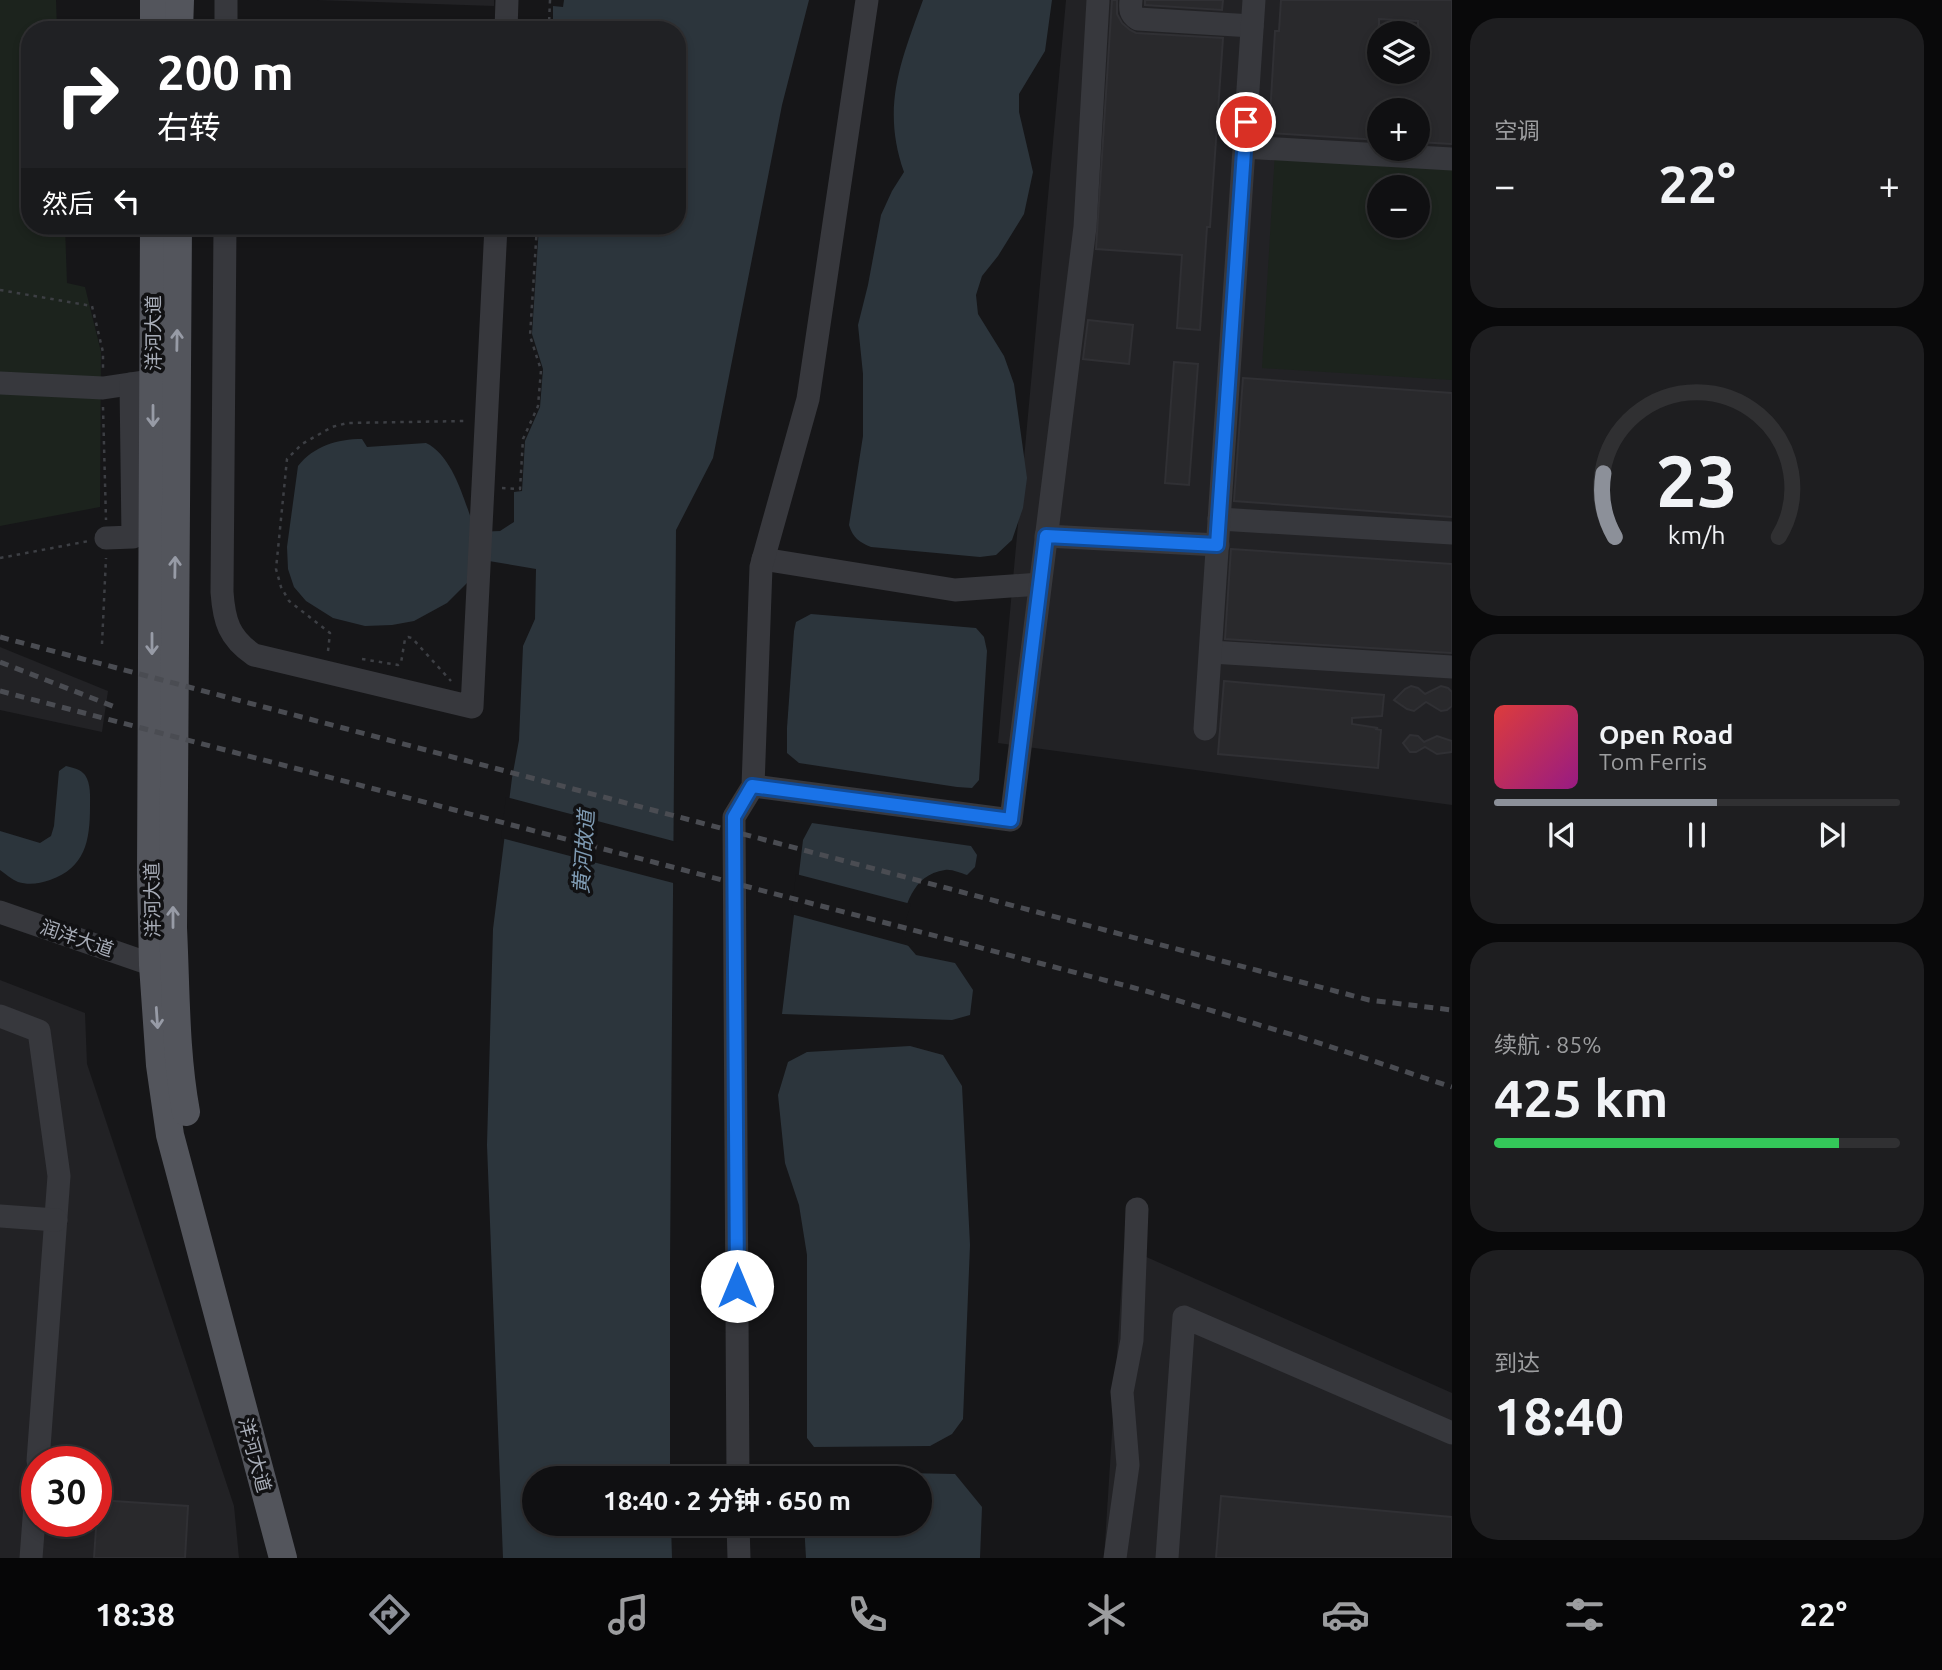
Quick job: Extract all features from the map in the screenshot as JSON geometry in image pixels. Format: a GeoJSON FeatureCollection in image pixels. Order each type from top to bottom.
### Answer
{"type":"FeatureCollection","features":[{"type":"Feature","properties":{"kind":"main road"},"geometry":{"type":"LineString","coordinates":[[154,0],[154,21]]}},
{"type":"Feature","properties":{"kind":"main road"},"geometry":{"type":"LineString","coordinates":[[179,21],[180,0]]}},
{"type":"Feature","properties":{"kind":"main road","name":"洋河大道"},"geometry":{"type":"LineString","coordinates":[[153,235],[142,382],[153,965],[160,1065],[170,1135],[283,1558]]}},
{"type":"Feature","properties":{"kind":"main road","name":"洋河大道"},"geometry":{"type":"LineString","coordinates":[[178,235],[173,928],[183,1093],[208,1215],[302,1558]]}},
{"type":"Feature","properties":{"kind":"street"},"geometry":{"type":"LineString","coordinates":[[226,0],[226,21]]}},
{"type":"Feature","properties":{"kind":"street"},"geometry":{"type":"LineString","coordinates":[[506,21],[507,0]]}},
{"type":"Feature","properties":{"kind":"street"},"geometry":{"type":"LineString","coordinates":[[738,1466],[734,817],[752,786],[761,566],[808,399],[867,0]]}},
{"type":"Feature","properties":{"kind":"street"},"geometry":{"type":"LineString","coordinates":[[752,786],[1011,820],[1085,227],[1098,0]]}},
{"type":"Feature","properties":{"kind":"street"},"geometry":{"type":"LineString","coordinates":[[1130,0],[1130,9],[1138,19],[1252,26]]}},
{"type":"Feature","properties":{"kind":"street"},"geometry":{"type":"LineString","coordinates":[[1205,729],[1254,0]]}},
{"type":"Feature","properties":{"kind":"street"},"geometry":{"type":"LineString","coordinates":[[1244,146],[1452,159]]}},
{"type":"Feature","properties":{"kind":"street"},"geometry":{"type":"LineString","coordinates":[[225,235],[223,609],[228,627],[240,646],[254,655],[472,707],[496,235]]}},
{"type":"Feature","properties":{"kind":"street"},"geometry":{"type":"LineString","coordinates":[[0,383],[103,388],[142,382],[133,537],[106,538]]}},
{"type":"Feature","properties":{"kind":"street"},"geometry":{"type":"LineString","coordinates":[[1219,519],[1452,533]]}},
{"type":"Feature","properties":{"kind":"street"},"geometry":{"type":"LineString","coordinates":[[1046,536],[1217,545]]}},
{"type":"Feature","properties":{"kind":"street"},"geometry":{"type":"LineString","coordinates":[[763,559],[954,590],[1040,584]]}},
{"type":"Feature","properties":{"kind":"street"},"geometry":{"type":"LineString","coordinates":[[1211,652],[1452,667]]}},
{"type":"Feature","properties":{"kind":"street","name":"润洋大道"},"geometry":{"type":"LineString","coordinates":[[0,912],[153,965]]}},
{"type":"Feature","properties":{"kind":"street"},"geometry":{"type":"LineString","coordinates":[[0,1016],[39,1031],[59,1176],[39,1446]]}},
{"type":"Feature","properties":{"kind":"street"},"geometry":{"type":"LineString","coordinates":[[1115,1558],[1128,1465],[1122,1392],[1132,1340],[1137,1209]]}},
{"type":"Feature","properties":{"kind":"street"},"geometry":{"type":"LineString","coordinates":[[0,1216],[56,1220]]}},
{"type":"Feature","properties":{"kind":"street"},"geometry":{"type":"LineString","coordinates":[[1167,1558],[1184,1317],[1452,1433]]}},
{"type":"Feature","properties":{"kind":"street"},"geometry":{"type":"LineString","coordinates":[[738,1536],[738,1558]]}},
{"type":"Feature","properties":{"kind":"street"},"geometry":{"type":"LineString","coordinates":[[31,1558],[33,1537]]}},
{"type":"Feature","properties":{"kind":"path"},"geometry":{"type":"LineString","coordinates":[[549,21],[550,0]]}},
{"type":"Feature","properties":{"kind":"path"},"geometry":{"type":"LineString","coordinates":[[520,489],[523,439],[538,406],[541,370],[530,337],[537,235]]}},
{"type":"Feature","properties":{"kind":"path"},"geometry":{"type":"LineString","coordinates":[[0,290],[92,306],[103,352],[106,538],[102,644]]}},
{"type":"Feature","properties":{"kind":"path"},"geometry":{"type":"LineString","coordinates":[[326,672],[330,632],[289,601],[281,587],[276,569],[287,459],[302,444],[332,427],[346,423],[486,422]]}},
{"type":"Feature","properties":{"kind":"path"},"geometry":{"type":"LineString","coordinates":[[0,558],[106,538]]}},
{"type":"Feature","properties":{"kind":"path"},"geometry":{"type":"LineString","coordinates":[[351,657],[398,664],[403,659],[405,639],[412,638],[472,704]]}},
{"type":"Feature","properties":{"kind":"shaded area"},"geometry":{"type":"Polygon","coordinates":[[[0,0],[56,0],[57,21],[21,21],[21,235],[65,235],[67,283],[85,287],[101,352],[100,507],[0,526],[0,0]]]}},
{"type":"Feature","properties":{"kind":"shaded area"},"geometry":{"type":"Polygon","coordinates":[[[317,0],[494,0],[494,6],[317,0]]]}},
{"type":"Feature","properties":{"kind":"shaded area"},"geometry":{"type":"Polygon","coordinates":[[[1066,0],[1452,0],[1452,805],[998,743],[1066,0]]]}},
{"type":"Feature","properties":{"kind":"shaded area"},"geometry":{"type":"Polygon","coordinates":[[[1275,152],[1367,158],[1367,161],[1452,164],[1452,380],[1262,368],[1275,152]]]}},
{"type":"Feature","properties":{"kind":"shaded area"},"geometry":{"type":"Polygon","coordinates":[[[0,647],[108,691],[102,732],[0,710],[0,647]]]}},
{"type":"Feature","properties":{"kind":"shaded area"},"geometry":{"type":"Polygon","coordinates":[[[0,980],[85,1013],[87,1064],[234,1506],[239,1558],[0,1558],[0,980]]]}},
{"type":"Feature","properties":{"kind":"shaded area"},"geometry":{"type":"Polygon","coordinates":[[[1124,1247],[1452,1393],[1452,1558],[1104,1558],[1124,1247]]]}},
{"type":"Feature","properties":{"kind":"water","name":"黄河故道"},"geometry":{"type":"Polygon","coordinates":[[[564,0],[809,0],[782,105],[713,458],[676,530],[670,1466],[522,1466],[522,1536],[671,1536],[672,1558],[503,1558],[487,1145],[493,929],[519,740],[523,646],[535,619],[536,569],[489,561],[447,603],[414,621],[365,626],[333,618],[306,601],[294,587],[288,569],[287,547],[298,466],[311,453],[344,440],[362,439],[367,447],[426,443],[436,449],[451,469],[476,532],[500,531],[514,522],[514,492],[522,491],[525,441],[540,407],[543,369],[532,334],[538,235],[686,235],[686,21],[553,21],[553,6],[563,7],[564,0]]]}},
{"type":"Feature","properties":{"kind":"water"},"geometry":{"type":"Polygon","coordinates":[[[923,0],[1052,0],[1045,51],[1019,94],[1019,112],[1033,172],[1024,214],[982,276],[976,295],[978,314],[1004,356],[1014,384],[1027,478],[1023,508],[1012,540],[996,555],[980,557],[871,547],[857,539],[849,525],[863,436],[863,374],[858,325],[881,215],[904,172],[897,148],[894,105],[901,64],[923,0]]]}},
{"type":"Feature","properties":{"kind":"water"},"geometry":{"type":"Polygon","coordinates":[[[811,614],[976,628],[984,637],[987,651],[979,780],[972,788],[799,763],[787,753],[794,631],[796,622],[811,614]]]}},
{"type":"Feature","properties":{"kind":"water"},"geometry":{"type":"Polygon","coordinates":[[[66,766],[83,773],[89,786],[89,831],[83,852],[78,861],[62,875],[38,883],[18,882],[0,870],[0,831],[40,843],[51,836],[59,771],[66,766]]]}},
{"type":"Feature","properties":{"kind":"water"},"geometry":{"type":"Polygon","coordinates":[[[812,823],[971,846],[977,855],[975,867],[967,875],[945,870],[924,878],[917,885],[898,934],[916,955],[955,963],[973,990],[970,1015],[952,1020],[782,1014],[803,840],[812,823]]]}},
{"type":"Feature","properties":{"kind":"water"},"geometry":{"type":"Polygon","coordinates":[[[910,1046],[943,1055],[962,1086],[970,1245],[963,1419],[952,1434],[930,1446],[814,1447],[807,1438],[807,1255],[799,1205],[785,1163],[778,1095],[788,1062],[807,1052],[910,1046]]]}},
{"type":"Feature","properties":{"kind":"water"},"geometry":{"type":"Polygon","coordinates":[[[932,1474],[955,1474],[982,1507],[980,1558],[806,1558],[805,1536],[932,1536],[932,1474]]]}},
{"type":"Feature","properties":{"kind":"pier"},"geometry":{"type":"Polygon","coordinates":[[[506,797],[677,842],[677,884],[501,838],[506,797]]]}},
{"type":"Feature","properties":{"kind":"pier"},"geometry":{"type":"Polygon","coordinates":[[[796,874],[911,904],[902,933],[913,947],[791,914],[796,874]]]}},
{"type":"Feature","properties":{"kind":"building"},"geometry":{"type":"Polygon","coordinates":[[[1112,0],[1117,0],[1117,14],[1122,23],[1136,33],[1223,38],[1200,330],[1177,328],[1182,255],[1096,249],[1112,0]]]}},
{"type":"Feature","properties":{"kind":"building"},"geometry":{"type":"Polygon","coordinates":[[[1145,0],[1223,0],[1222,10],[1145,5],[1145,0]]]}},
{"type":"Feature","properties":{"kind":"building"},"geometry":{"type":"Polygon","coordinates":[[[1281,0],[1452,0],[1452,144],[1430,143],[1430,98],[1367,98],[1367,139],[1269,133],[1275,31],[1279,31],[1281,0]]]}},
{"type":"Feature","properties":{"kind":"building"},"geometry":{"type":"Polygon","coordinates":[[[1088,320],[1133,325],[1129,364],[1083,359],[1088,320]]]}},
{"type":"Feature","properties":{"kind":"building"},"geometry":{"type":"Polygon","coordinates":[[[1174,362],[1198,364],[1189,485],[1165,483],[1174,362]]]}},
{"type":"Feature","properties":{"kind":"building"},"geometry":{"type":"Polygon","coordinates":[[[1243,378],[1452,393],[1452,517],[1234,501],[1243,378]]]}},
{"type":"Feature","properties":{"kind":"building"},"geometry":{"type":"Polygon","coordinates":[[[1231,549],[1452,564],[1452,653],[1225,639],[1231,549]]]}},
{"type":"Feature","properties":{"kind":"building"},"geometry":{"type":"Polygon","coordinates":[[[1224,681],[1384,695],[1382,716],[1352,718],[1352,724],[1381,730],[1378,768],[1218,754],[1224,681]]]}},
{"type":"Feature","properties":{"kind":"building"},"geometry":{"type":"Polygon","coordinates":[[[1411,686],[1425,694],[1441,686],[1448,688],[1452,692],[1452,706],[1441,711],[1426,702],[1414,711],[1407,709],[1394,700],[1411,686]]]}},
{"type":"Feature","properties":{"kind":"building"},"geometry":{"type":"Polygon","coordinates":[[[1410,735],[1418,736],[1424,742],[1437,736],[1452,741],[1452,752],[1437,754],[1425,747],[1410,752],[1403,743],[1410,735]]]}},
{"type":"Feature","properties":{"kind":"building"},"geometry":{"type":"Polygon","coordinates":[[[1221,1496],[1452,1517],[1452,1558],[1216,1558],[1221,1496]]]}},
{"type":"Feature","properties":{"kind":"building"},"geometry":{"type":"Polygon","coordinates":[[[112,1501],[188,1506],[185,1558],[94,1558],[95,1537],[112,1537],[112,1501]]]}},
{"type":"Feature","properties":{"kind":"railway"},"geometry":{"type":"LineString","coordinates":[[0,637],[1369,1000],[1452,1010]]}},
{"type":"Feature","properties":{"kind":"railway"},"geometry":{"type":"LineString","coordinates":[[0,662],[115,707]]}},
{"type":"Feature","properties":{"kind":"railway"},"geometry":{"type":"LineString","coordinates":[[0,691],[1146,991],[1313,1041],[1452,1087]]}},
{"type":"Feature","properties":{"kind":"route"},"geometry":{"type":"LineString","coordinates":[[737,1286],[734,817],[752,786],[1011,820],[1046,536],[1217,545],[1246,122]]}}]}
